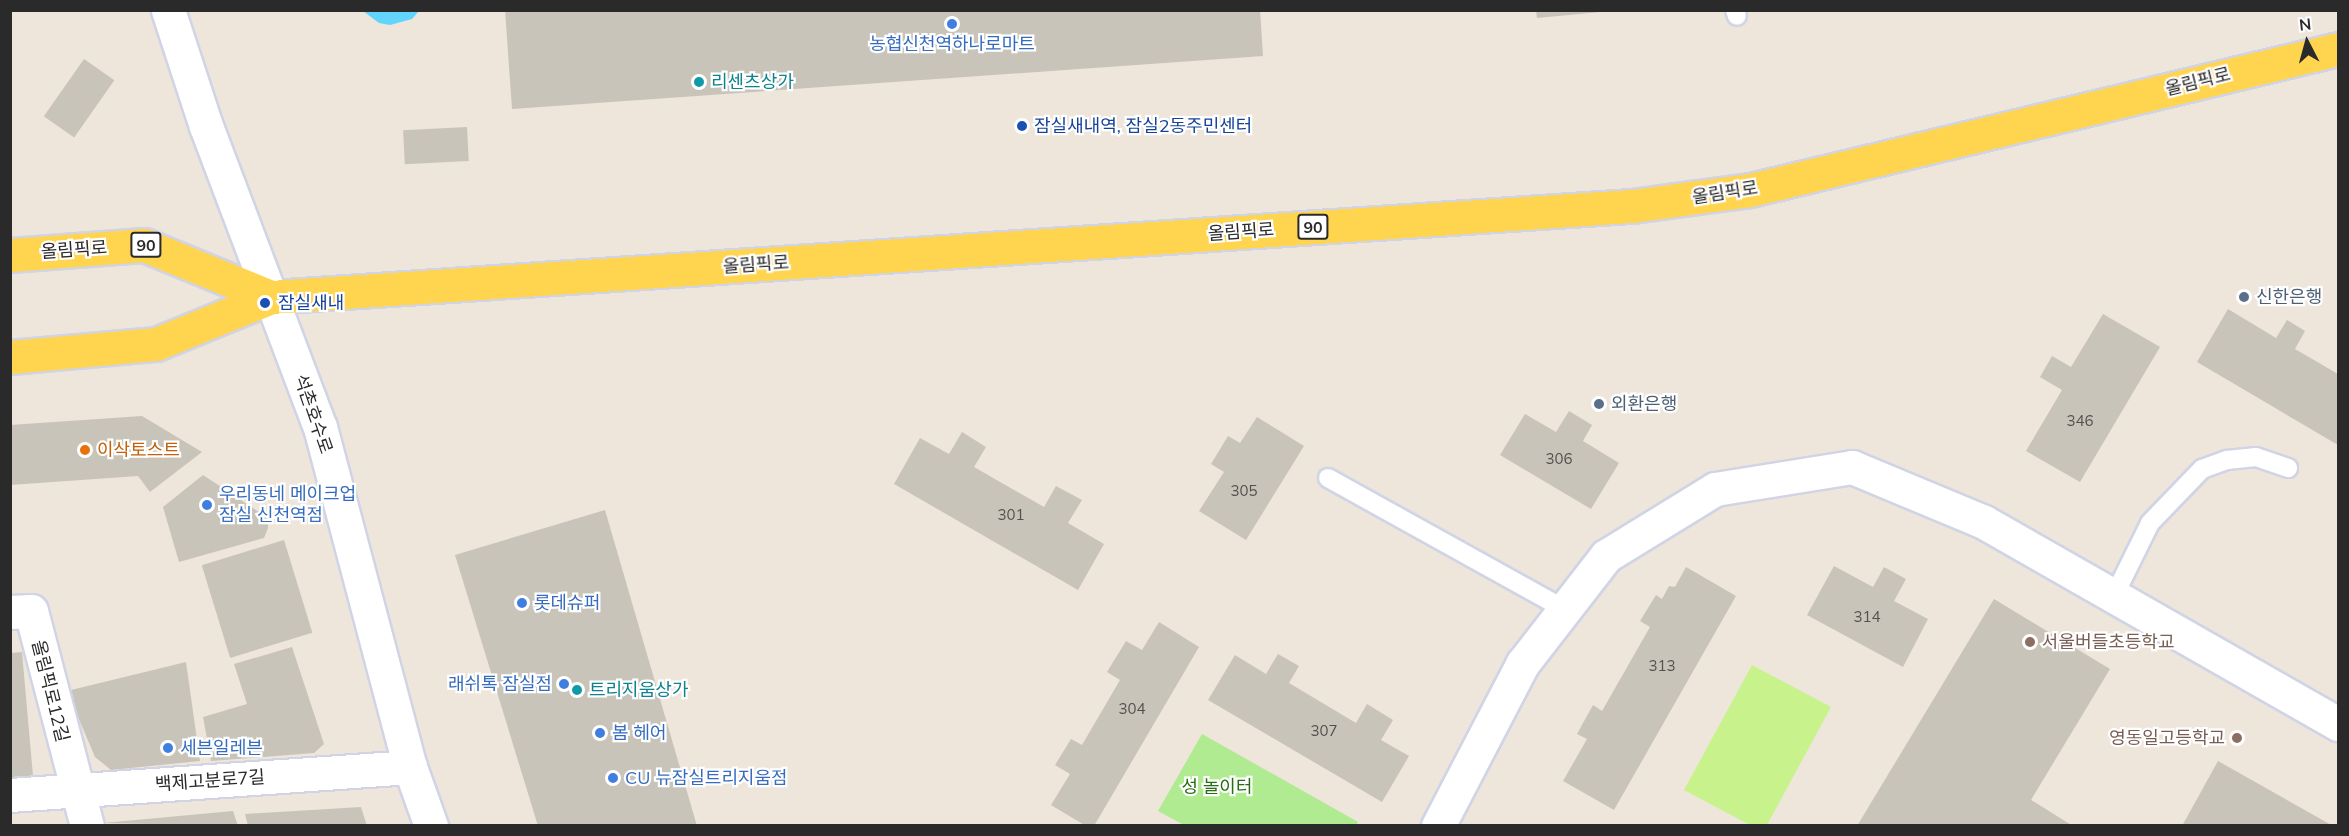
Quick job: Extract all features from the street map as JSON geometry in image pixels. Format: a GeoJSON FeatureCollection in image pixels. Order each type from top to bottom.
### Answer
{"type":"FeatureCollection","features":[{"type":"Feature","properties":{"kind":"main road","name":"올림픽로"},"geometry":{"type":"LineString","coordinates":[[10,357],[156,344],[271,297],[1632,206],[1750,190],[2338,49]]}},
{"type":"Feature","properties":{"kind":"main road","name":"올림픽로"},"geometry":{"type":"LineString","coordinates":[[10,255],[144,245],[271,297]]}},
{"type":"Feature","properties":{"kind":"street","name":"석촌호수로"},"geometry":{"type":"LineString","coordinates":[[168,10],[206,126],[320,427],[410,767],[431,825]]}},
{"type":"Feature","properties":{"kind":"street"},"geometry":{"type":"LineString","coordinates":[[1438,825],[1523,663],[1606,556],[1715,489],[1852,467],[1984,522],[2338,724]]}},
{"type":"Feature","properties":{"kind":"street","name":"올림픽로12길"},"geometry":{"type":"LineString","coordinates":[[10,612],[31,611],[75,790]]}},
{"type":"Feature","properties":{"kind":"street","name":"백제고분로7길"},"geometry":{"type":"LineString","coordinates":[[10,795],[410,767]]}},
{"type":"Feature","properties":{"kind":"street"},"geometry":{"type":"LineString","coordinates":[[75,790],[87,825]]}},
{"type":"Feature","properties":{"kind":"lane"},"geometry":{"type":"LineString","coordinates":[[2114,596],[2150,523],[2202,469],[2227,460],[2256,457],[2288,468]]}},
{"type":"Feature","properties":{"kind":"lane"},"geometry":{"type":"LineString","coordinates":[[1328,478],[1564,609]]}},
{"type":"Feature","properties":{"kind":"green space"},"geometry":{"type":"Polygon","coordinates":[[[1752,665],[1831,707],[1767,825],[1750,825],[1684,790],[1752,665]]]}},
{"type":"Feature","properties":{"kind":"green space","name":"성 놀이터"},"geometry":{"type":"Polygon","coordinates":[[[1202,734],[1358,822],[1356,825],[1184,825],[1158,811],[1202,734]]]}},
{"type":"Feature","properties":{"kind":"water"},"geometry":{"type":"Polygon","coordinates":[[[363,11],[419,11],[412,19],[390,25],[379,23],[363,11]]]}},
{"type":"Feature","properties":{"kind":"building","name":"리센츠상가"},"geometry":{"type":"Polygon","coordinates":[[[505,10],[1260,10],[1263,56],[512,109],[505,10]]]}},
{"type":"Feature","properties":{"kind":"building"},"geometry":{"type":"Polygon","coordinates":[[[1536,10],[1601,10],[1601,12],[1537,18],[1536,10]]]}},
{"type":"Feature","properties":{"kind":"building"},"geometry":{"type":"Polygon","coordinates":[[[84,59],[114,80],[74,138],[44,116],[84,59]]]}},
{"type":"Feature","properties":{"kind":"building"},"geometry":{"type":"Polygon","coordinates":[[[467,127],[469,161],[405,164],[403,130],[467,127]]]}},
{"type":"Feature","properties":{"kind":"building"},"geometry":{"type":"Polygon","coordinates":[[[2228,309],[2276,338],[2287,320],[2305,331],[2295,349],[2338,374],[2338,445],[2197,362],[2228,309]]]}},
{"type":"Feature","properties":{"kind":"building"},"geometry":{"type":"Polygon","coordinates":[[[2103,314],[2160,347],[2080,482],[2026,451],[2062,390],[2040,377],[2052,356],[2071,367],[2103,314]]]}},
{"type":"Feature","properties":{"kind":"building"},"geometry":{"type":"Polygon","coordinates":[[[1569,411],[1592,425],[1583,441],[1619,463],[1591,509],[1500,455],[1525,414],[1556,432],[1569,411]]]}},
{"type":"Feature","properties":{"kind":"building"},"geometry":{"type":"Polygon","coordinates":[[[142,416],[202,452],[150,492],[138,476],[10,485],[10,425],[142,416]]]}},
{"type":"Feature","properties":{"kind":"building"},"geometry":{"type":"Polygon","coordinates":[[[1257,417],[1304,446],[1246,540],[1199,511],[1224,472],[1211,464],[1228,436],[1240,443],[1257,417]]]}},
{"type":"Feature","properties":{"kind":"building"},"geometry":{"type":"Polygon","coordinates":[[[962,432],[986,447],[974,467],[1044,507],[1056,486],[1082,500],[1068,523],[1104,544],[1078,590],[894,484],[920,438],[949,454],[962,432]]]}},
{"type":"Feature","properties":{"kind":"building"},"geometry":{"type":"Polygon","coordinates":[[[203,475],[268,518],[268,528],[264,538],[179,562],[163,507],[203,475]]]}},
{"type":"Feature","properties":{"kind":"building","name":"트리지움상가"},"geometry":{"type":"Polygon","coordinates":[[[605,510],[697,826],[538,826],[455,555],[605,510]]]}},
{"type":"Feature","properties":{"kind":"building"},"geometry":{"type":"Polygon","coordinates":[[[284,540],[312,633],[230,658],[202,565],[284,540]]]}},
{"type":"Feature","properties":{"kind":"building"},"geometry":{"type":"Polygon","coordinates":[[[1834,566],[1873,587],[1884,567],[1906,579],[1894,601],[1928,619],[1903,667],[1807,615],[1834,566]]]}},
{"type":"Feature","properties":{"kind":"building"},"geometry":{"type":"Polygon","coordinates":[[[1686,567],[1736,596],[1614,810],[1563,781],[1587,739],[1577,734],[1593,705],[1602,711],[1650,627],[1640,621],[1656,595],[1662,599],[1669,586],[1675,587],[1686,567]]]}},
{"type":"Feature","properties":{"kind":"building"},"geometry":{"type":"Polygon","coordinates":[[[1994,599],[2110,669],[2031,800],[2073,826],[1857,826],[1994,599]]]}},
{"type":"Feature","properties":{"kind":"building"},"geometry":{"type":"Polygon","coordinates":[[[1159,622],[1199,647],[1094,826],[1086,826],[1051,805],[1070,774],[1055,765],[1071,739],[1082,745],[1120,680],[1107,672],[1126,641],[1142,650],[1159,622]]]}},
{"type":"Feature","properties":{"kind":"building"},"geometry":{"type":"Polygon","coordinates":[[[292,647],[324,744],[314,753],[211,761],[203,717],[247,704],[234,664],[292,647]]]}},
{"type":"Feature","properties":{"kind":"building"},"geometry":{"type":"Polygon","coordinates":[[[22,652],[33,776],[10,778],[10,653],[22,652]]]}},
{"type":"Feature","properties":{"kind":"building"},"geometry":{"type":"Polygon","coordinates":[[[1278,654],[1299,666],[1289,683],[1356,723],[1367,704],[1393,720],[1381,740],[1409,756],[1382,802],[1208,700],[1235,655],[1266,674],[1278,654]]]}},
{"type":"Feature","properties":{"kind":"building"},"geometry":{"type":"Polygon","coordinates":[[[186,662],[200,761],[111,770],[95,757],[67,691],[186,662]]]}},
{"type":"Feature","properties":{"kind":"building"},"geometry":{"type":"Polygon","coordinates":[[[2218,761],[2333,826],[2182,826],[2218,761]]]}},
{"type":"Feature","properties":{"kind":"building"},"geometry":{"type":"Polygon","coordinates":[[[361,807],[367,826],[248,826],[245,814],[361,807]]]}},
{"type":"Feature","properties":{"kind":"building"},"geometry":{"type":"Polygon","coordinates":[[[233,811],[238,826],[103,823],[233,811]]]}},
{"type":"Feature","properties":{"kind":"place","name":"농협신천역하나로마트"},"geometry":{"type":"Point","coordinates":[952,24]}},
{"type":"Feature","properties":{"kind":"place","name":"리센츠상가"},"geometry":{"type":"Point","coordinates":[699,82]}},
{"type":"Feature","properties":{"kind":"place","name":"잠실새내역, 잠실2동주민센터"},"geometry":{"type":"Point","coordinates":[1022,126]}},
{"type":"Feature","properties":{"kind":"place","name":"신한은행"},"geometry":{"type":"Point","coordinates":[2244,297]}},
{"type":"Feature","properties":{"kind":"place","name":"잠실새내"},"geometry":{"type":"Point","coordinates":[265,303]}},
{"type":"Feature","properties":{"kind":"place","name":"외환은행"},"geometry":{"type":"Point","coordinates":[1599,404]}},
{"type":"Feature","properties":{"kind":"place","name":"이삭토스트"},"geometry":{"type":"Point","coordinates":[85,450]}},
{"type":"Feature","properties":{"kind":"place","name":"우리동네 메이크업 잠실 신천역점"},"geometry":{"type":"Point","coordinates":[207,505]}},
{"type":"Feature","properties":{"kind":"place","name":"롯데슈퍼"},"geometry":{"type":"Point","coordinates":[522,603]}},
{"type":"Feature","properties":{"kind":"place","name":"서울버들초등학교"},"geometry":{"type":"Point","coordinates":[2030,642]}},
{"type":"Feature","properties":{"kind":"place","name":"래쉬톡 잠실점"},"geometry":{"type":"Point","coordinates":[564,684]}},
{"type":"Feature","properties":{"kind":"place","name":"트리지움상가"},"geometry":{"type":"Point","coordinates":[577,690]}},
{"type":"Feature","properties":{"kind":"place","name":"봄 헤어"},"geometry":{"type":"Point","coordinates":[600,733]}},
{"type":"Feature","properties":{"kind":"place","name":"영동일고등학교"},"geometry":{"type":"Point","coordinates":[2237,738]}},
{"type":"Feature","properties":{"kind":"place","name":"세븐일레븐"},"geometry":{"type":"Point","coordinates":[168,748]}},
{"type":"Feature","properties":{"kind":"place","name":"CU 뉴잠실트리지움점"},"geometry":{"type":"Point","coordinates":[613,778]}}]}
